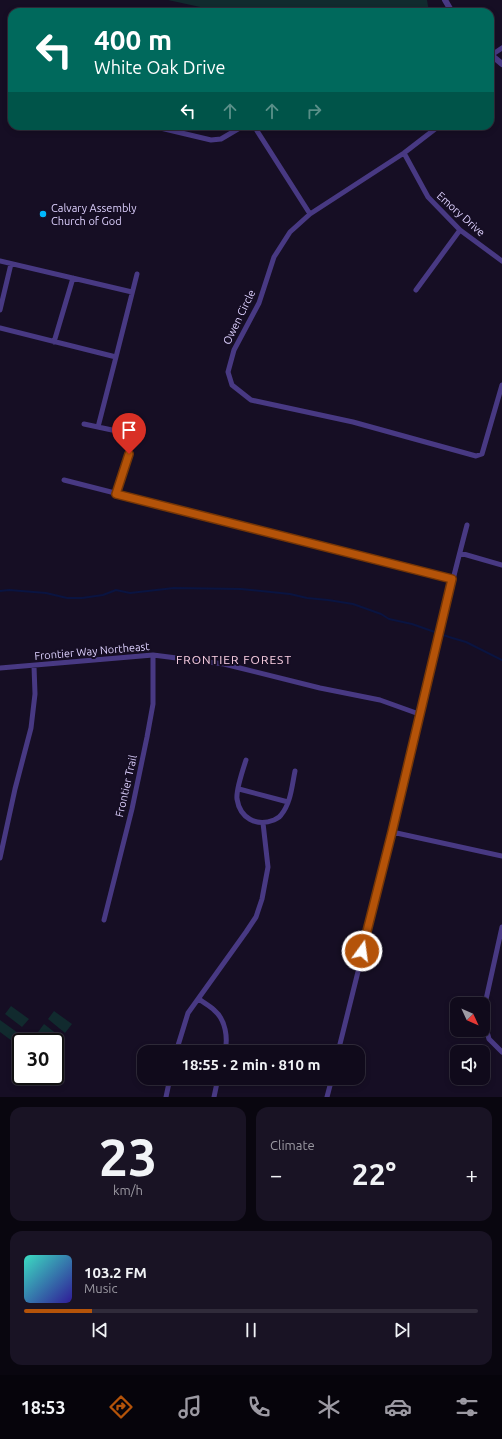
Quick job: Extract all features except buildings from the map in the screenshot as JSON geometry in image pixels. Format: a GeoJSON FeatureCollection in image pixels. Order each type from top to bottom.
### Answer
{"type":"FeatureCollection","features":[{"type":"Feature","properties":{"kind":"street"},"geometry":{"type":"LineString","coordinates":[[169,130],[211,140],[221,139],[236,130]]}},
{"type":"Feature","properties":{"kind":"street"},"geometry":{"type":"LineString","coordinates":[[257,130],[310,214]]}},
{"type":"Feature","properties":{"kind":"street","name":"Owen Circle"},"geometry":{"type":"LineString","coordinates":[[434,130],[404,153],[310,214],[290,232],[274,257],[259,303],[234,350],[228,372],[232,385],[251,400],[353,422],[476,456],[482,454],[502,385]]}},
{"type":"Feature","properties":{"kind":"street","name":"Emory Drive"},"geometry":{"type":"LineString","coordinates":[[404,153],[428,197],[460,230],[502,261]]}},
{"type":"Feature","properties":{"kind":"street"},"geometry":{"type":"LineString","coordinates":[[416,290],[460,230]]}},
{"type":"Feature","properties":{"kind":"street"},"geometry":{"type":"LineString","coordinates":[[0,261],[132,292]]}},
{"type":"Feature","properties":{"kind":"street"},"geometry":{"type":"LineString","coordinates":[[0,310],[11,264]]}},
{"type":"Feature","properties":{"kind":"street"},"geometry":{"type":"LineString","coordinates":[[98,427],[137,274]]}},
{"type":"Feature","properties":{"kind":"street"},"geometry":{"type":"LineString","coordinates":[[54,342],[73,278]]}},
{"type":"Feature","properties":{"kind":"street"},"geometry":{"type":"LineString","coordinates":[[0,328],[116,357]]}},
{"type":"Feature","properties":{"kind":"street"},"geometry":{"type":"LineString","coordinates":[[84,424],[112,430]]}},
{"type":"Feature","properties":{"kind":"street"},"geometry":{"type":"LineString","coordinates":[[116,494],[129,454]]}},
{"type":"Feature","properties":{"kind":"street"},"geometry":{"type":"LineString","coordinates":[[64,480],[452,579]]}},
{"type":"Feature","properties":{"kind":"street"},"geometry":{"type":"LineString","coordinates":[[340,1045],[452,579],[467,525]]}},
{"type":"Feature","properties":{"kind":"street"},"geometry":{"type":"LineString","coordinates":[[460,553],[502,565]]}},
{"type":"Feature","properties":{"kind":"street","name":"Frontier Way Northeast"},"geometry":{"type":"LineString","coordinates":[[0,668],[153,655],[224,664],[320,688],[380,700],[419,714]]}},
{"type":"Feature","properties":{"kind":"street","name":"Frontier Trail"},"geometry":{"type":"LineString","coordinates":[[104,920],[132,809],[148,737],[153,704],[153,655]]}},
{"type":"Feature","properties":{"kind":"street"},"geometry":{"type":"LineString","coordinates":[[0,858],[15,789],[31,728],[35,694],[34,666]]}},
{"type":"Feature","properties":{"kind":"street"},"geometry":{"type":"LineString","coordinates":[[246,760],[237,797],[240,808],[246,816],[257,823],[267,822],[280,817],[288,802],[296,771]]}},
{"type":"Feature","properties":{"kind":"street"},"geometry":{"type":"LineString","coordinates":[[239,789],[288,802]]}},
{"type":"Feature","properties":{"kind":"street"},"geometry":{"type":"LineString","coordinates":[[178,1045],[188,1013],[256,917],[262,899],[268,867],[263,823]]}},
{"type":"Feature","properties":{"kind":"street"},"geometry":{"type":"LineString","coordinates":[[392,832],[502,856]]}},
{"type":"Feature","properties":{"kind":"street"},"geometry":{"type":"LineString","coordinates":[[487,997],[502,928]]}},
{"type":"Feature","properties":{"kind":"street"},"geometry":{"type":"LineString","coordinates":[[199,999],[216,1011],[225,1027],[226,1045]]}},
{"type":"Feature","properties":{"kind":"street"},"geometry":{"type":"LineString","coordinates":[[488,1037],[502,1052]]}},
{"type":"Feature","properties":{"kind":"street"},"geometry":{"type":"LineString","coordinates":[[166,1097],[169,1085]]}},
{"type":"Feature","properties":{"kind":"street"},"geometry":{"type":"LineString","coordinates":[[214,1097],[217,1085]]}},
{"type":"Feature","properties":{"kind":"street"},"geometry":{"type":"LineString","coordinates":[[327,1097],[330,1085]]}},
{"type":"Feature","properties":{"kind":"green space"},"geometry":{"type":"Polygon","coordinates":[[[168,0],[427,0],[428,8],[205,8],[168,0]]]}},
{"type":"Feature","properties":{"kind":"green space"},"geometry":{"type":"Polygon","coordinates":[[[11,1006],[29,1019],[22,1027],[5,1014],[11,1006]]]}},
{"type":"Feature","properties":{"kind":"green space"},"geometry":{"type":"Polygon","coordinates":[[[54,1011],[72,1024],[65,1033],[48,1019],[54,1011]]]}},
{"type":"Feature","properties":{"kind":"green space"},"geometry":{"type":"Polygon","coordinates":[[[0,1020],[18,1033],[12,1033],[12,1041],[0,1032],[0,1020]]]}},
{"type":"Feature","properties":{"kind":"green space"},"geometry":{"type":"Polygon","coordinates":[[[44,1024],[56,1033],[39,1033],[38,1032],[44,1024]]]}},
{"type":"Feature","properties":{"kind":"waterway"},"geometry":{"type":"LineString","coordinates":[[0,591],[9,590],[46,593],[67,598],[82,598],[103,595],[116,590],[130,593],[174,588],[241,589],[290,594],[307,598],[353,604],[381,614],[389,619],[412,624],[466,642],[502,660]]}},
{"type":"Feature","properties":{"kind":"place","name":"Calvary Assembly Church of God"},"geometry":{"type":"Point","coordinates":[43,214]}},
{"type":"Feature","properties":{"kind":"district","name":"FRONTIER FOREST"},"geometry":{"type":"Point","coordinates":[234,660]}},
{"type":"Feature","properties":{"kind":"route"},"geometry":{"type":"LineString","coordinates":[[129,454],[116,494],[452,579],[362,951]]}}]}
